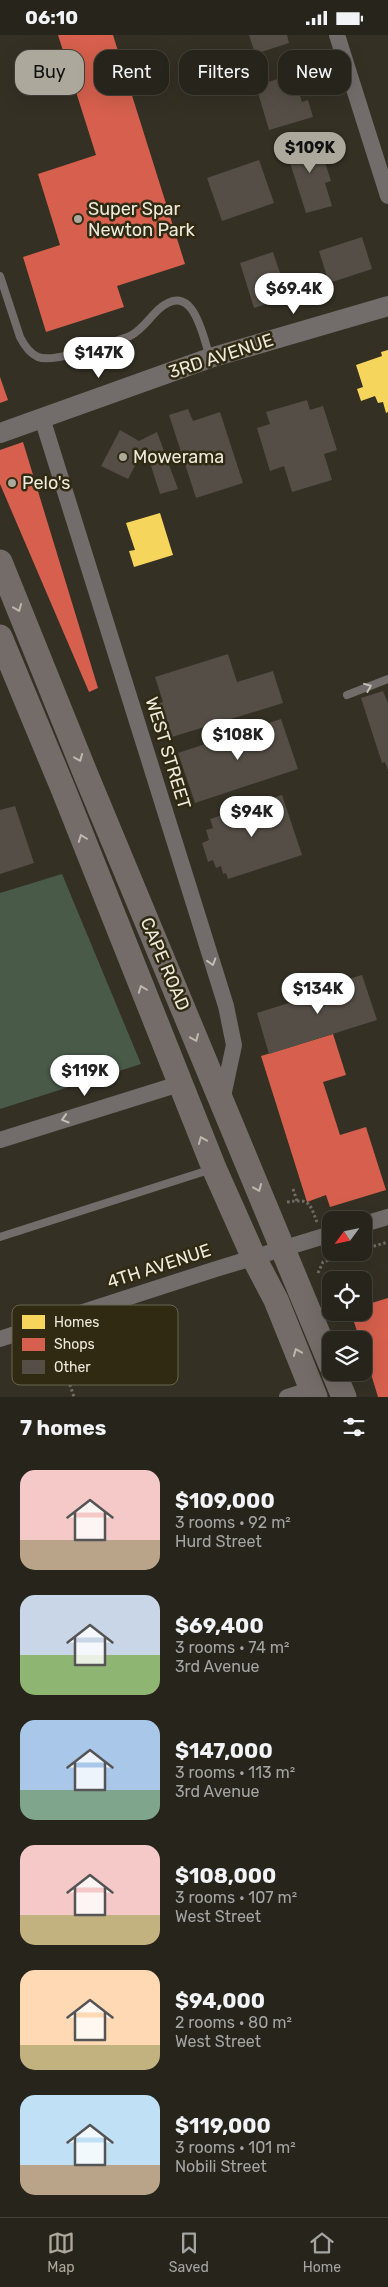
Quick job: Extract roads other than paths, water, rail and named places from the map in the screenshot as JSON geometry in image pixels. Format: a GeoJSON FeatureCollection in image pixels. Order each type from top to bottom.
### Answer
{"type":"FeatureCollection","features":[{"type":"Feature","properties":{"kind":"main road","name":"CAPE ROAD"},"geometry":{"type":"LineString","coordinates":[[0,563],[322,1343]]}},
{"type":"Feature","properties":{"kind":"main road","name":"CAPE ROAD"},"geometry":{"type":"LineString","coordinates":[[0,637],[64,791],[179,1084],[254,1258],[276,1300],[313,1393]]}},
{"type":"Feature","properties":{"kind":"main road"},"geometry":{"type":"LineString","coordinates":[[337,1381],[344,1397]]}},
{"type":"Feature","properties":{"kind":"street"},"geometry":{"type":"LineString","coordinates":[[338,35],[388,196]]}},
{"type":"Feature","properties":{"kind":"street","name":"3RD AVENUE"},"geometry":{"type":"LineString","coordinates":[[0,433],[210,358],[388,306]]}},
{"type":"Feature","properties":{"kind":"street","name":"WEST STREET"},"geometry":{"type":"LineString","coordinates":[[42,418],[226,1006],[234,1042],[222,1103]]}},
{"type":"Feature","properties":{"kind":"street"},"geometry":{"type":"LineString","coordinates":[[0,1140],[179,1084]]}},
{"type":"Feature","properties":{"kind":"street"},"geometry":{"type":"LineString","coordinates":[[372,1218],[388,1217]]}},
{"type":"Feature","properties":{"kind":"street","name":"4TH AVENUE"},"geometry":{"type":"LineString","coordinates":[[107,1305],[322,1237]]}},
{"type":"Feature","properties":{"kind":"street","name":"4TH AVENUE"},"geometry":{"type":"LineString","coordinates":[[0,1339],[12,1335]]}},
{"type":"Feature","properties":{"kind":"street"},"geometry":{"type":"LineString","coordinates":[[287,1397],[313,1393]]}},
{"type":"Feature","properties":{"kind":"lane"},"geometry":{"type":"LineString","coordinates":[[0,276],[24,346],[37,357],[56,358],[130,336],[159,309],[175,302],[187,304],[196,314],[210,358]]}},
{"type":"Feature","properties":{"kind":"lane"},"geometry":{"type":"LineString","coordinates":[[347,695],[388,679]]}},
{"type":"Feature","properties":{"kind":"lane"},"geometry":{"type":"LineString","coordinates":[[0,1237],[214,1168]]}},
{"type":"Feature","properties":{"kind":"place","name":"Super Spar Newton Park"},"geometry":{"type":"Point","coordinates":[78,219]}},
{"type":"Feature","properties":{"kind":"place","name":"Mowerama"},"geometry":{"type":"Point","coordinates":[123,457]}},
{"type":"Feature","properties":{"kind":"place","name":"Pelo's"},"geometry":{"type":"Point","coordinates":[12,483]}}]}
